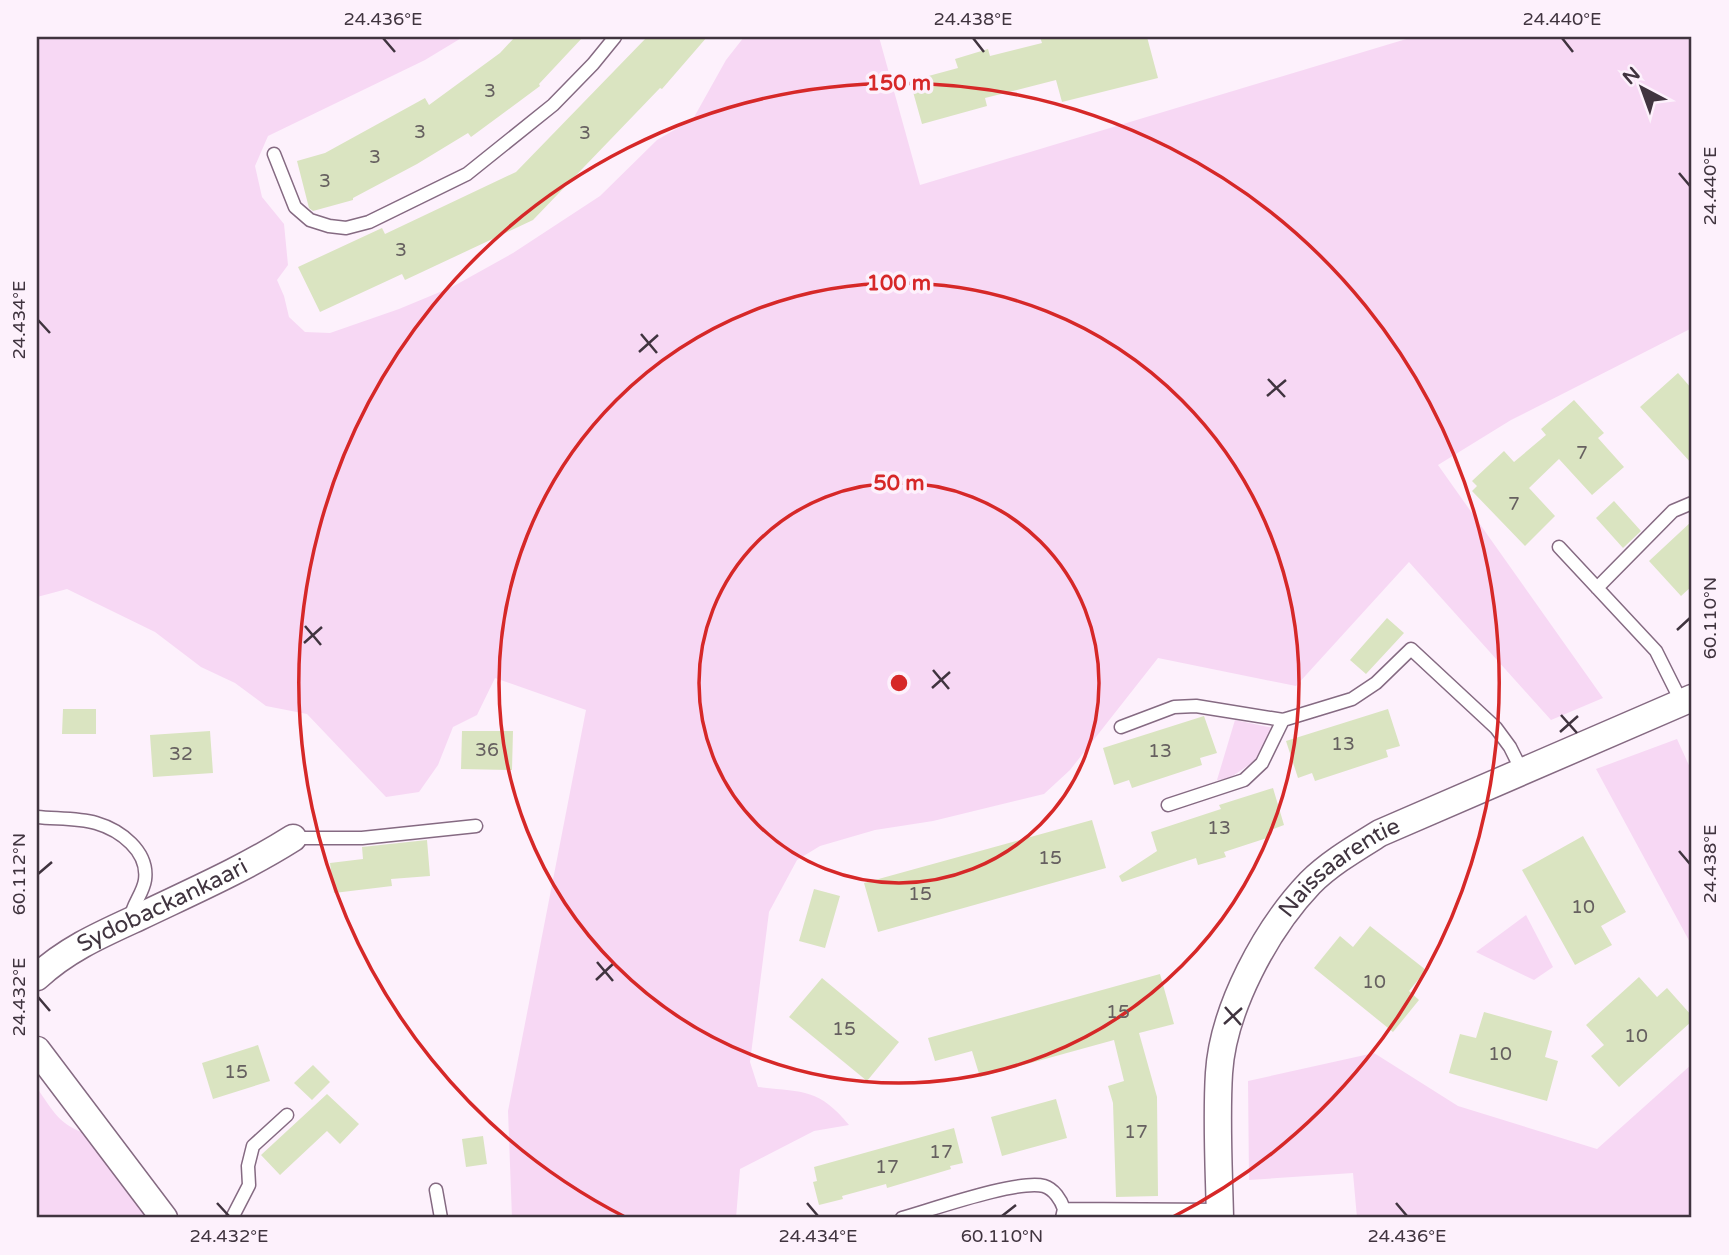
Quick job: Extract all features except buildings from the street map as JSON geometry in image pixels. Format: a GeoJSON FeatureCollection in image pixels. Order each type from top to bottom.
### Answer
{"type":"FeatureCollection","features":[{"type":"Feature","properties":{"kind":"street","name":"Naissaarentie"},"geometry":{"type":"LineString","coordinates":[[1220,1214],[1219,1073],[1231,1013],[1260,951],[1283,915],[1312,881],[1380,833],[1687,701]]}},
{"type":"Feature","properties":{"kind":"street","name":"Sydobackankaari"},"geometry":{"type":"LineString","coordinates":[[37,977],[51,963],[90,939],[262,858],[293,838]]}},
{"type":"Feature","properties":{"kind":"street"},"geometry":{"type":"LineString","coordinates":[[37,1050],[164,1218]]}},
{"type":"Feature","properties":{"kind":"lane"},"geometry":{"type":"LineString","coordinates":[[274,154],[295,207],[310,220],[346,228],[369,222],[467,174],[553,105],[615,37]]}},
{"type":"Feature","properties":{"kind":"lane"},"geometry":{"type":"LineString","coordinates":[[1597,588],[1673,511],[1692,503]]}},
{"type":"Feature","properties":{"kind":"lane"},"geometry":{"type":"LineString","coordinates":[[1559,547],[1656,650],[1687,701]]}},
{"type":"Feature","properties":{"kind":"lane"},"geometry":{"type":"LineString","coordinates":[[1121,727],[1174,707],[1196,706],[1283,720],[1352,699],[1376,683],[1412,649],[1496,727],[1522,771]]}},
{"type":"Feature","properties":{"kind":"lane"},"geometry":{"type":"LineString","coordinates":[[1168,805],[1244,780],[1262,763],[1283,720]]}},
{"type":"Feature","properties":{"kind":"lane"},"geometry":{"type":"LineString","coordinates":[[37,817],[96,823],[134,844],[142,861],[145,880],[131,908],[130,920]]}},
{"type":"Feature","properties":{"kind":"lane"},"geometry":{"type":"LineString","coordinates":[[293,838],[362,838],[476,826]]}},
{"type":"Feature","properties":{"kind":"lane"},"geometry":{"type":"LineString","coordinates":[[232,1218],[249,1185],[248,1166],[253,1146],[287,1115]]}},
{"type":"Feature","properties":{"kind":"lane"},"geometry":{"type":"LineString","coordinates":[[902,1218],[999,1190],[1031,1185],[1045,1186],[1054,1192],[1063,1214],[1220,1214]]}},
{"type":"Feature","properties":{"kind":"lane"},"geometry":{"type":"LineString","coordinates":[[436,1190],[441,1218]]}},
{"type":"Feature","properties":{"kind":"shaded area"},"geometry":{"type":"Polygon","coordinates":[[[37,37],[463,37],[425,60],[268,136],[255,166],[262,197],[284,224],[288,265],[277,280],[289,317],[305,332],[330,333],[452,287],[513,253],[600,196],[657,140],[693,119],[726,60],[744,37],[879,37],[920,185],[1413,37],[1692,37],[1692,328],[1511,420],[1438,465],[1603,698],[1551,720],[1409,562],[1296,686],[1158,658],[1070,770],[1044,794],[933,821],[875,830],[820,846],[797,860],[769,912],[750,1062],[758,1087],[798,1091],[819,1098],[849,1125],[814,1131],[740,1169],[736,1218],[512,1218],[508,1111],[586,710],[495,678],[477,715],[453,727],[438,765],[419,792],[386,797],[307,714],[266,706],[235,683],[201,667],[155,632],[67,589],[37,597],[37,37]]]}},
{"type":"Feature","properties":{"kind":"shaded area"},"geometry":{"type":"Polygon","coordinates":[[[1235,720],[1273,728],[1258,759],[1228,779],[1217,780],[1235,720]]]}},
{"type":"Feature","properties":{"kind":"shaded area"},"geometry":{"type":"Polygon","coordinates":[[[1677,739],[1692,772],[1692,946],[1596,769],[1677,739]]]}},
{"type":"Feature","properties":{"kind":"shaded area"},"geometry":{"type":"Polygon","coordinates":[[[1526,915],[1553,967],[1534,980],[1476,952],[1526,915]]]}},
{"type":"Feature","properties":{"kind":"shaded area"},"geometry":{"type":"Polygon","coordinates":[[[1374,1053],[1458,1106],[1597,1149],[1692,1064],[1692,1218],[1357,1218],[1353,1173],[1249,1180],[1248,1081],[1374,1053]]]}},
{"type":"Feature","properties":{"kind":"shaded area"},"geometry":{"type":"Polygon","coordinates":[[[37,1088],[64,1122],[88,1134],[149,1218],[37,1218],[37,1088]]]}}]}
